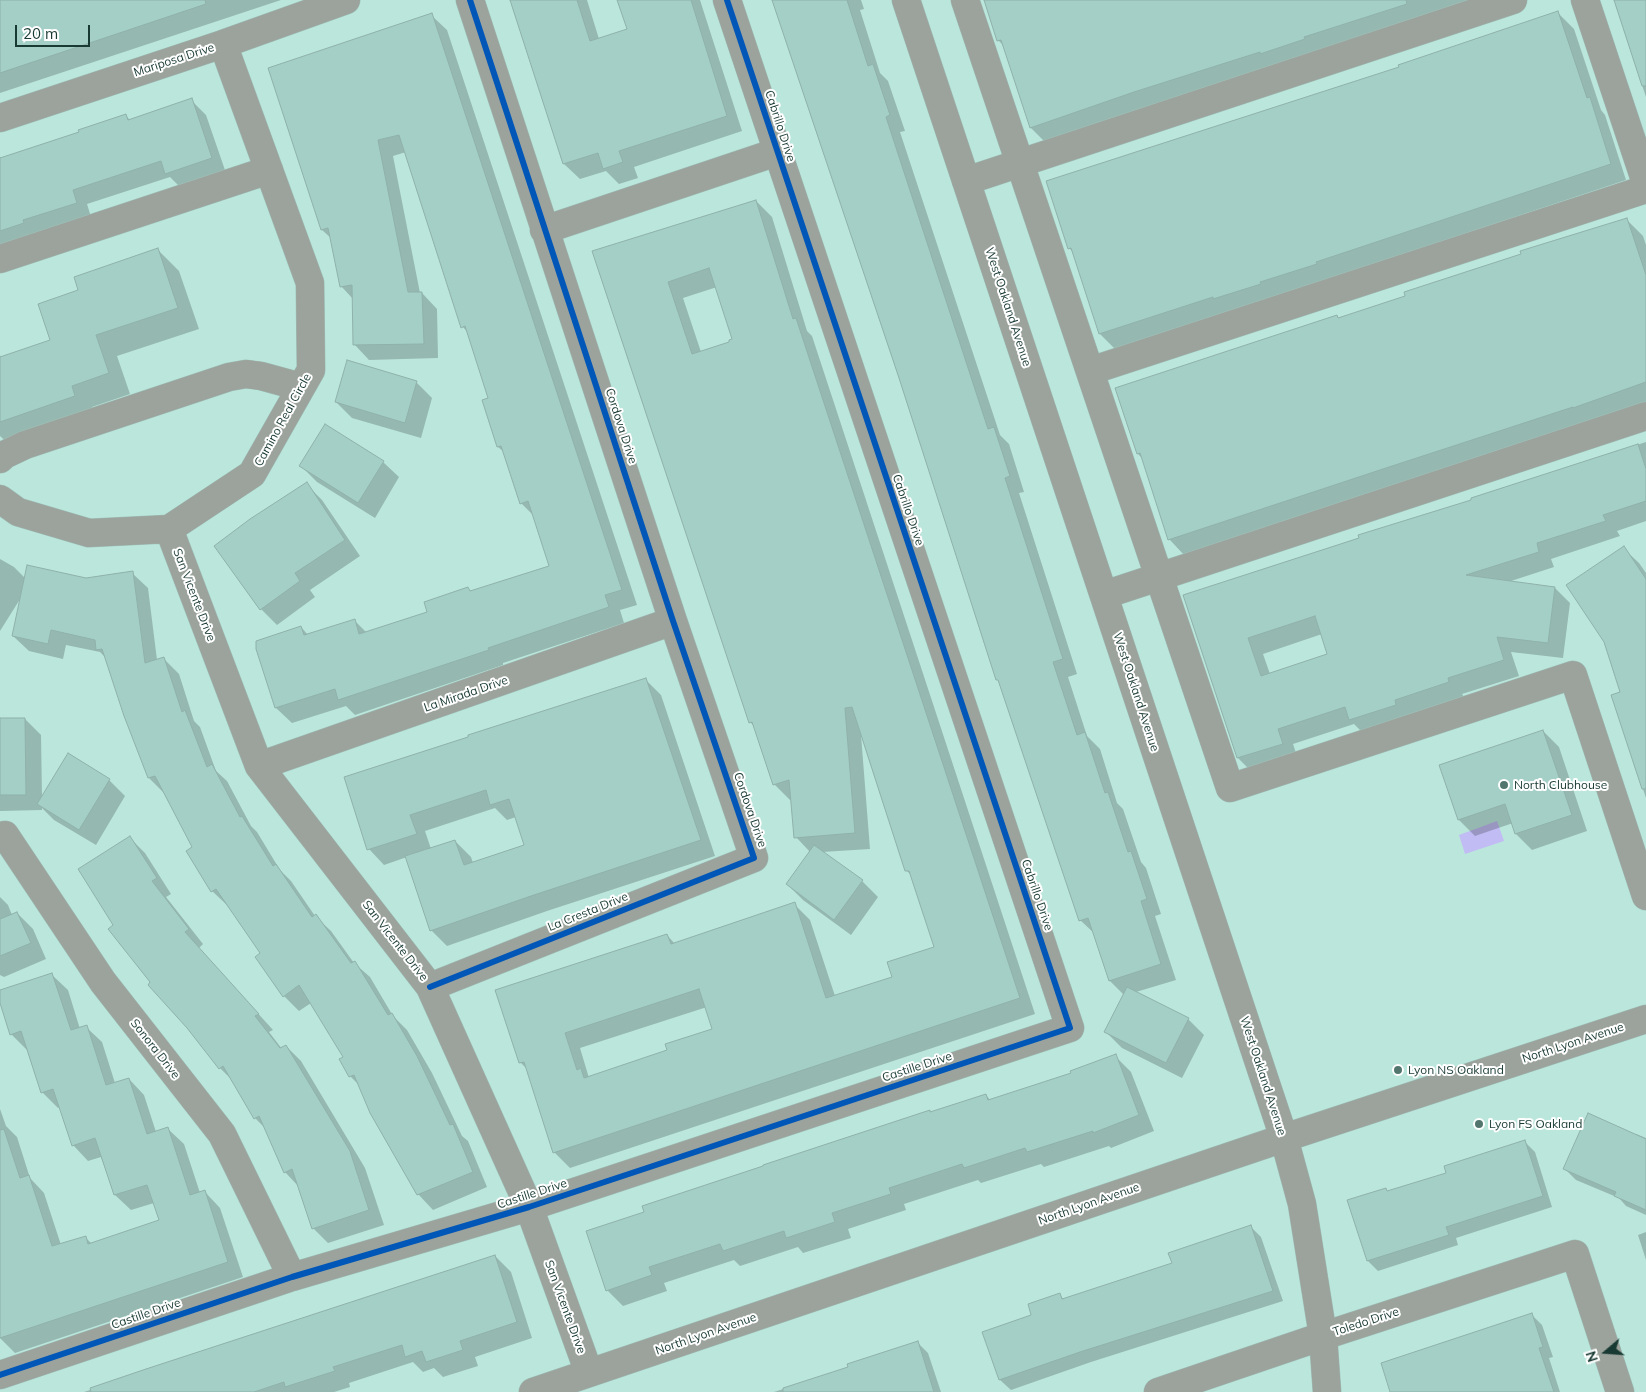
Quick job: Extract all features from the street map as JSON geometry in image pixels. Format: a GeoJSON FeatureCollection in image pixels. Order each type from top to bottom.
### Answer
{"type":"FeatureCollection","features":[{"type":"Feature","properties":{"kind":"street","name":"Mariposa Drive"},"geometry":{"type":"LineString","coordinates":[[0,118],[223,44],[346,0]]}},
{"type":"Feature","properties":{"kind":"street","name":"Cordova Drive"},"geometry":{"type":"LineString","coordinates":[[470,0],[673,622],[754,858]]}},
{"type":"Feature","properties":{"kind":"street","name":"Cabrillo Drive"},"geometry":{"type":"LineString","coordinates":[[727,0],[1070,1028]]}},
{"type":"Feature","properties":{"kind":"street","name":"West Oakland Avenue"},"geometry":{"type":"LineString","coordinates":[[906,0],[1284,1138],[1302,1204],[1323,1336],[1327,1392]]}},
{"type":"Feature","properties":{"kind":"street"},"geometry":{"type":"LineString","coordinates":[[965,0],[1230,788],[1573,676],[1646,896]]}},
{"type":"Feature","properties":{"kind":"street"},"geometry":{"type":"LineString","coordinates":[[966,181],[1513,0]]}},
{"type":"Feature","properties":{"kind":"street"},"geometry":{"type":"LineString","coordinates":[[1585,0],[1646,183]]}},
{"type":"Feature","properties":{"kind":"street","name":"Camino Real Circle"},"geometry":{"type":"LineString","coordinates":[[169,529],[252,474],[311,370],[310,283],[223,44]]}},
{"type":"Feature","properties":{"kind":"street","name":"Cabrillo Drive"},"geometry":{"type":"LineString","coordinates":[[544,230],[777,152]]}},
{"type":"Feature","properties":{"kind":"street"},"geometry":{"type":"LineString","coordinates":[[0,259],[268,170]]}},
{"type":"Feature","properties":{"kind":"street"},"geometry":{"type":"LineString","coordinates":[[1090,371],[1646,189]]}},
{"type":"Feature","properties":{"kind":"street"},"geometry":{"type":"LineString","coordinates":[[0,459],[4,455],[26,445],[230,377],[246,374],[301,387]]}},
{"type":"Feature","properties":{"kind":"street"},"geometry":{"type":"LineString","coordinates":[[1104,596],[1646,416]]}},
{"type":"Feature","properties":{"kind":"street"},"geometry":{"type":"LineString","coordinates":[[0,499],[18,512],[89,533],[169,529]]}},
{"type":"Feature","properties":{"kind":"street","name":"San Vicente Drive"},"geometry":{"type":"LineString","coordinates":[[169,529],[259,766],[430,987],[529,1207],[589,1373]]}},
{"type":"Feature","properties":{"kind":"street","name":"La Mirada Drive"},"geometry":{"type":"LineString","coordinates":[[259,766],[673,622]]}},
{"type":"Feature","properties":{"kind":"street","name":"Sonora Drive"},"geometry":{"type":"LineString","coordinates":[[0,836],[5,835],[103,982],[222,1134],[292,1277]]}},
{"type":"Feature","properties":{"kind":"street","name":"La Cresta Drive"},"geometry":{"type":"LineString","coordinates":[[430,987],[754,858]]}},
{"type":"Feature","properties":{"kind":"street","name":"North Lyon Avenue"},"geometry":{"type":"LineString","coordinates":[[534,1392],[1284,1138],[1646,1019]]}},
{"type":"Feature","properties":{"kind":"street","name":"Castille Drive"},"geometry":{"type":"LineString","coordinates":[[0,1375],[292,1277],[529,1207],[1070,1028]]}},
{"type":"Feature","properties":{"kind":"street","name":"Toledo Drive"},"geometry":{"type":"LineString","coordinates":[[1158,1392],[1575,1254],[1620,1392]]}},
{"type":"Feature","properties":{"kind":"shaded area"},"geometry":{"type":"Polygon","coordinates":[[[1497,821],[1504,841],[1465,854],[1459,835],[1497,821]]]}},
{"type":"Feature","properties":{"kind":"building"},"geometry":{"type":"Polygon","coordinates":[[[0,0],[205,0],[206,4],[0,73],[0,0]]]}},
{"type":"Feature","properties":{"kind":"building"},"geometry":{"type":"Polygon","coordinates":[[[510,0],[577,0],[590,41],[627,29],[617,0],[691,0],[727,116],[619,151],[623,162],[603,169],[598,153],[563,164],[510,0]]]}},
{"type":"Feature","properties":{"kind":"building"},"geometry":{"type":"Polygon","coordinates":[[[772,0],[847,0],[868,66],[873,64],[890,115],[886,117],[988,429],[994,427],[1010,476],[1005,478],[1063,659],[1053,662],[1077,735],[1085,732],[1105,793],[1108,792],[1128,852],[1131,851],[1147,899],[1141,901],[1161,964],[1109,981],[1088,918],[1079,921],[998,680],[996,680],[899,378],[772,0]]]}},
{"type":"Feature","properties":{"kind":"building"},"geometry":{"type":"Polygon","coordinates":[[[984,0],[1406,0],[1407,4],[1304,37],[1305,39],[1260,54],[1260,52],[1134,92],[1030,128],[1001,40],[997,41],[984,0]]]}},
{"type":"Feature","properties":{"kind":"building"},"geometry":{"type":"Polygon","coordinates":[[[1614,0],[1646,0],[1646,86],[1642,86],[1614,0]]]}},
{"type":"Feature","properties":{"kind":"building"},"geometry":{"type":"Polygon","coordinates":[[[1558,11],[1587,98],[1590,97],[1611,164],[1316,262],[1317,264],[1260,282],[1261,284],[1213,299],[1213,297],[1099,334],[1071,248],[1068,249],[1046,181],[1399,67],[1398,65],[1558,11]]]}},
{"type":"Feature","properties":{"kind":"building"},"geometry":{"type":"Polygon","coordinates":[[[432,13],[622,590],[605,595],[609,607],[488,648],[489,650],[338,700],[335,689],[275,708],[256,649],[256,641],[301,626],[304,635],[355,619],[359,634],[427,612],[424,602],[468,587],[470,591],[549,566],[528,501],[520,504],[501,446],[497,447],[482,400],[488,398],[465,326],[461,328],[399,135],[378,140],[408,292],[422,292],[424,344],[353,345],[352,285],[340,287],[328,228],[321,230],[268,68],[432,13]]]}},
{"type":"Feature","properties":{"kind":"building"},"geometry":{"type":"Polygon","coordinates":[[[192,98],[212,158],[165,174],[161,161],[73,190],[77,203],[23,220],[24,223],[0,231],[0,158],[126,114],[128,120],[192,98]]]}},
{"type":"Feature","properties":{"kind":"building"},"geometry":{"type":"Polygon","coordinates":[[[756,200],[793,319],[796,318],[1020,998],[553,1153],[524,1062],[519,1063],[495,990],[667,934],[671,944],[795,902],[826,998],[892,977],[887,962],[934,947],[909,871],[905,871],[852,707],[845,708],[855,833],[794,838],[789,780],[773,785],[752,722],[749,723],[592,251],[756,200]],[[709,268],[668,282],[692,354],[729,342],[732,339],[709,268]],[[699,989],[565,1033],[577,1070],[581,1068],[584,1078],[667,1050],[665,1044],[712,1029],[699,989]]]}},
{"type":"Feature","properties":{"kind":"building"},"geometry":{"type":"Polygon","coordinates":[[[1627,218],[1646,275],[1646,382],[1573,408],[1168,540],[1140,453],[1137,454],[1115,388],[1337,315],[1338,318],[1405,296],[1404,292],[1521,254],[1520,251],[1627,218]]]}},
{"type":"Feature","properties":{"kind":"building"},"geometry":{"type":"Polygon","coordinates":[[[158,248],[178,308],[96,335],[109,373],[72,386],[75,396],[0,422],[0,357],[50,340],[38,304],[78,290],[74,277],[158,248]]]}},
{"type":"Feature","properties":{"kind":"building"},"geometry":{"type":"Polygon","coordinates":[[[347,360],[417,381],[405,423],[335,402],[347,360]]]}},
{"type":"Feature","properties":{"kind":"building"},"geometry":{"type":"Polygon","coordinates":[[[325,424],[384,461],[358,503],[299,466],[325,424]]]}},
{"type":"Feature","properties":{"kind":"building"},"geometry":{"type":"Polygon","coordinates":[[[1638,444],[1646,469],[1646,501],[1603,515],[1606,521],[1537,543],[1539,552],[1466,575],[1555,587],[1548,643],[1497,637],[1504,660],[1448,678],[1449,682],[1395,700],[1396,705],[1349,720],[1345,707],[1278,729],[1283,744],[1237,758],[1183,595],[1359,538],[1358,535],[1471,500],[1471,498],[1638,444]],[[1315,616],[1248,638],[1261,676],[1327,654],[1315,616]]]}},
{"type":"Feature","properties":{"kind":"building"},"geometry":{"type":"Polygon","coordinates":[[[307,482],[345,540],[295,573],[300,581],[260,610],[214,546],[250,519],[307,482]]]}},
{"type":"Feature","properties":{"kind":"building"},"geometry":{"type":"Polygon","coordinates":[[[1624,546],[1646,579],[1646,789],[1642,789],[1611,695],[1620,692],[1604,642],[1566,585],[1624,546]]]}},
{"type":"Feature","properties":{"kind":"building"},"geometry":{"type":"Polygon","coordinates":[[[27,565],[86,578],[133,571],[145,663],[164,657],[182,712],[185,710],[207,767],[212,764],[240,817],[242,816],[273,866],[276,864],[312,917],[316,914],[351,963],[355,961],[388,1015],[392,1013],[417,1056],[450,1125],[453,1124],[473,1172],[417,1195],[370,1113],[354,1075],[349,1077],[339,1059],[343,1057],[299,985],[283,997],[255,957],[260,953],[216,889],[211,892],[186,851],[192,847],[155,776],[148,778],[124,716],[102,649],[96,650],[95,640],[51,630],[48,644],[12,636],[27,565]]]}},
{"type":"Feature","properties":{"kind":"building"},"geometry":{"type":"Polygon","coordinates":[[[646,678],[701,840],[430,931],[405,856],[455,840],[464,865],[524,845],[509,799],[490,805],[486,790],[410,815],[417,834],[367,850],[344,777],[646,678]]]}},
{"type":"Feature","properties":{"kind":"building"},"geometry":{"type":"Polygon","coordinates":[[[0,718],[25,718],[26,795],[0,795],[0,718]]]}},
{"type":"Feature","properties":{"kind":"building","name":"North Clubhouse"},"geometry":{"type":"Polygon","coordinates":[[[1543,730],[1572,815],[1515,834],[1505,804],[1458,820],[1439,765],[1543,730]]]}},
{"type":"Feature","properties":{"kind":"building"},"geometry":{"type":"Polygon","coordinates":[[[68,753],[110,779],[79,830],[37,804],[68,753]]]}},
{"type":"Feature","properties":{"kind":"building"},"geometry":{"type":"Polygon","coordinates":[[[130,836],[157,878],[152,881],[189,929],[185,932],[259,1014],[255,1016],[280,1048],[286,1045],[350,1151],[369,1210],[312,1229],[292,1169],[284,1173],[259,1116],[254,1119],[223,1066],[219,1069],[187,1028],[148,985],[150,982],[108,929],[113,925],[78,869],[130,836]]]}},
{"type":"Feature","properties":{"kind":"building"},"geometry":{"type":"Polygon","coordinates":[[[814,845],[863,880],[834,920],[786,884],[814,845]]]}},
{"type":"Feature","properties":{"kind":"building"},"geometry":{"type":"Polygon","coordinates":[[[17,912],[31,943],[0,956],[0,919],[17,912]]]}},
{"type":"Feature","properties":{"kind":"building"},"geometry":{"type":"Polygon","coordinates":[[[52,973],[71,1030],[87,1025],[106,1085],[129,1078],[147,1134],[168,1127],[190,1195],[205,1190],[228,1262],[0,1338],[0,1130],[4,1129],[20,1178],[29,1175],[52,1246],[86,1236],[88,1244],[159,1220],[147,1185],[114,1195],[95,1138],[72,1146],[53,1089],[41,1093],[21,1031],[10,1035],[0,1003],[0,990],[52,973]]]}},
{"type":"Feature","properties":{"kind":"building"},"geometry":{"type":"Polygon","coordinates":[[[1127,987],[1189,1018],[1166,1063],[1104,1032],[1127,987]]]}},
{"type":"Feature","properties":{"kind":"building"},"geometry":{"type":"Polygon","coordinates":[[[1116,1054],[1139,1115],[1093,1133],[1093,1131],[1027,1152],[1025,1148],[964,1168],[962,1164],[889,1188],[891,1194],[832,1213],[835,1222],[786,1238],[784,1231],[723,1251],[720,1244],[649,1267],[652,1275],[606,1291],[586,1231],[644,1212],[642,1206],[763,1165],[930,1110],[930,1112],[986,1094],[988,1100],[1071,1073],[1070,1071],[1116,1054]]]}},
{"type":"Feature","properties":{"kind":"building"},"geometry":{"type":"Polygon","coordinates":[[[1588,1113],[1646,1139],[1646,1210],[1614,1196],[1616,1192],[1563,1169],[1588,1113]]]}},
{"type":"Feature","properties":{"kind":"building"},"geometry":{"type":"Polygon","coordinates":[[[1525,1140],[1543,1196],[1446,1227],[1449,1235],[1367,1261],[1347,1200],[1386,1188],[1387,1191],[1446,1173],[1444,1166],[1525,1140]]]}},
{"type":"Feature","properties":{"kind":"building"},"geometry":{"type":"Polygon","coordinates":[[[1251,1225],[1273,1291],[1080,1352],[999,1380],[982,1332],[1031,1315],[1028,1304],[1060,1293],[1062,1299],[1172,1263],[1168,1253],[1251,1225]]]}},
{"type":"Feature","properties":{"kind":"building"},"geometry":{"type":"Polygon","coordinates":[[[495,1255],[517,1322],[460,1341],[463,1350],[426,1362],[422,1351],[405,1357],[402,1345],[333,1367],[335,1371],[285,1387],[284,1382],[254,1392],[91,1392],[90,1388],[146,1369],[495,1255]]]}},
{"type":"Feature","properties":{"kind":"building"},"geometry":{"type":"Polygon","coordinates":[[[1532,1313],[1543,1347],[1539,1348],[1554,1392],[1390,1392],[1381,1363],[1532,1313]]]}},
{"type":"Feature","properties":{"kind":"building"},"geometry":{"type":"Polygon","coordinates":[[[918,1341],[934,1392],[783,1392],[783,1388],[848,1367],[847,1364],[918,1341]]]}},
{"type":"Feature","properties":{"kind":"cycle path"},"geometry":{"type":"LineString","coordinates":[[430,987],[754,858],[673,621],[470,0]]}},
{"type":"Feature","properties":{"kind":"cycle path"},"geometry":{"type":"LineString","coordinates":[[0,1375],[292,1277],[529,1207],[1070,1028],[727,0]]}},
{"type":"Feature","properties":{"kind":"place","name":"North Clubhouse"},"geometry":{"type":"Point","coordinates":[1504,785]}},
{"type":"Feature","properties":{"kind":"place","name":"Lyon NS Oakland"},"geometry":{"type":"Point","coordinates":[1398,1070]}},
{"type":"Feature","properties":{"kind":"place","name":"Lyon FS Oakland"},"geometry":{"type":"Point","coordinates":[1479,1124]}}]}
